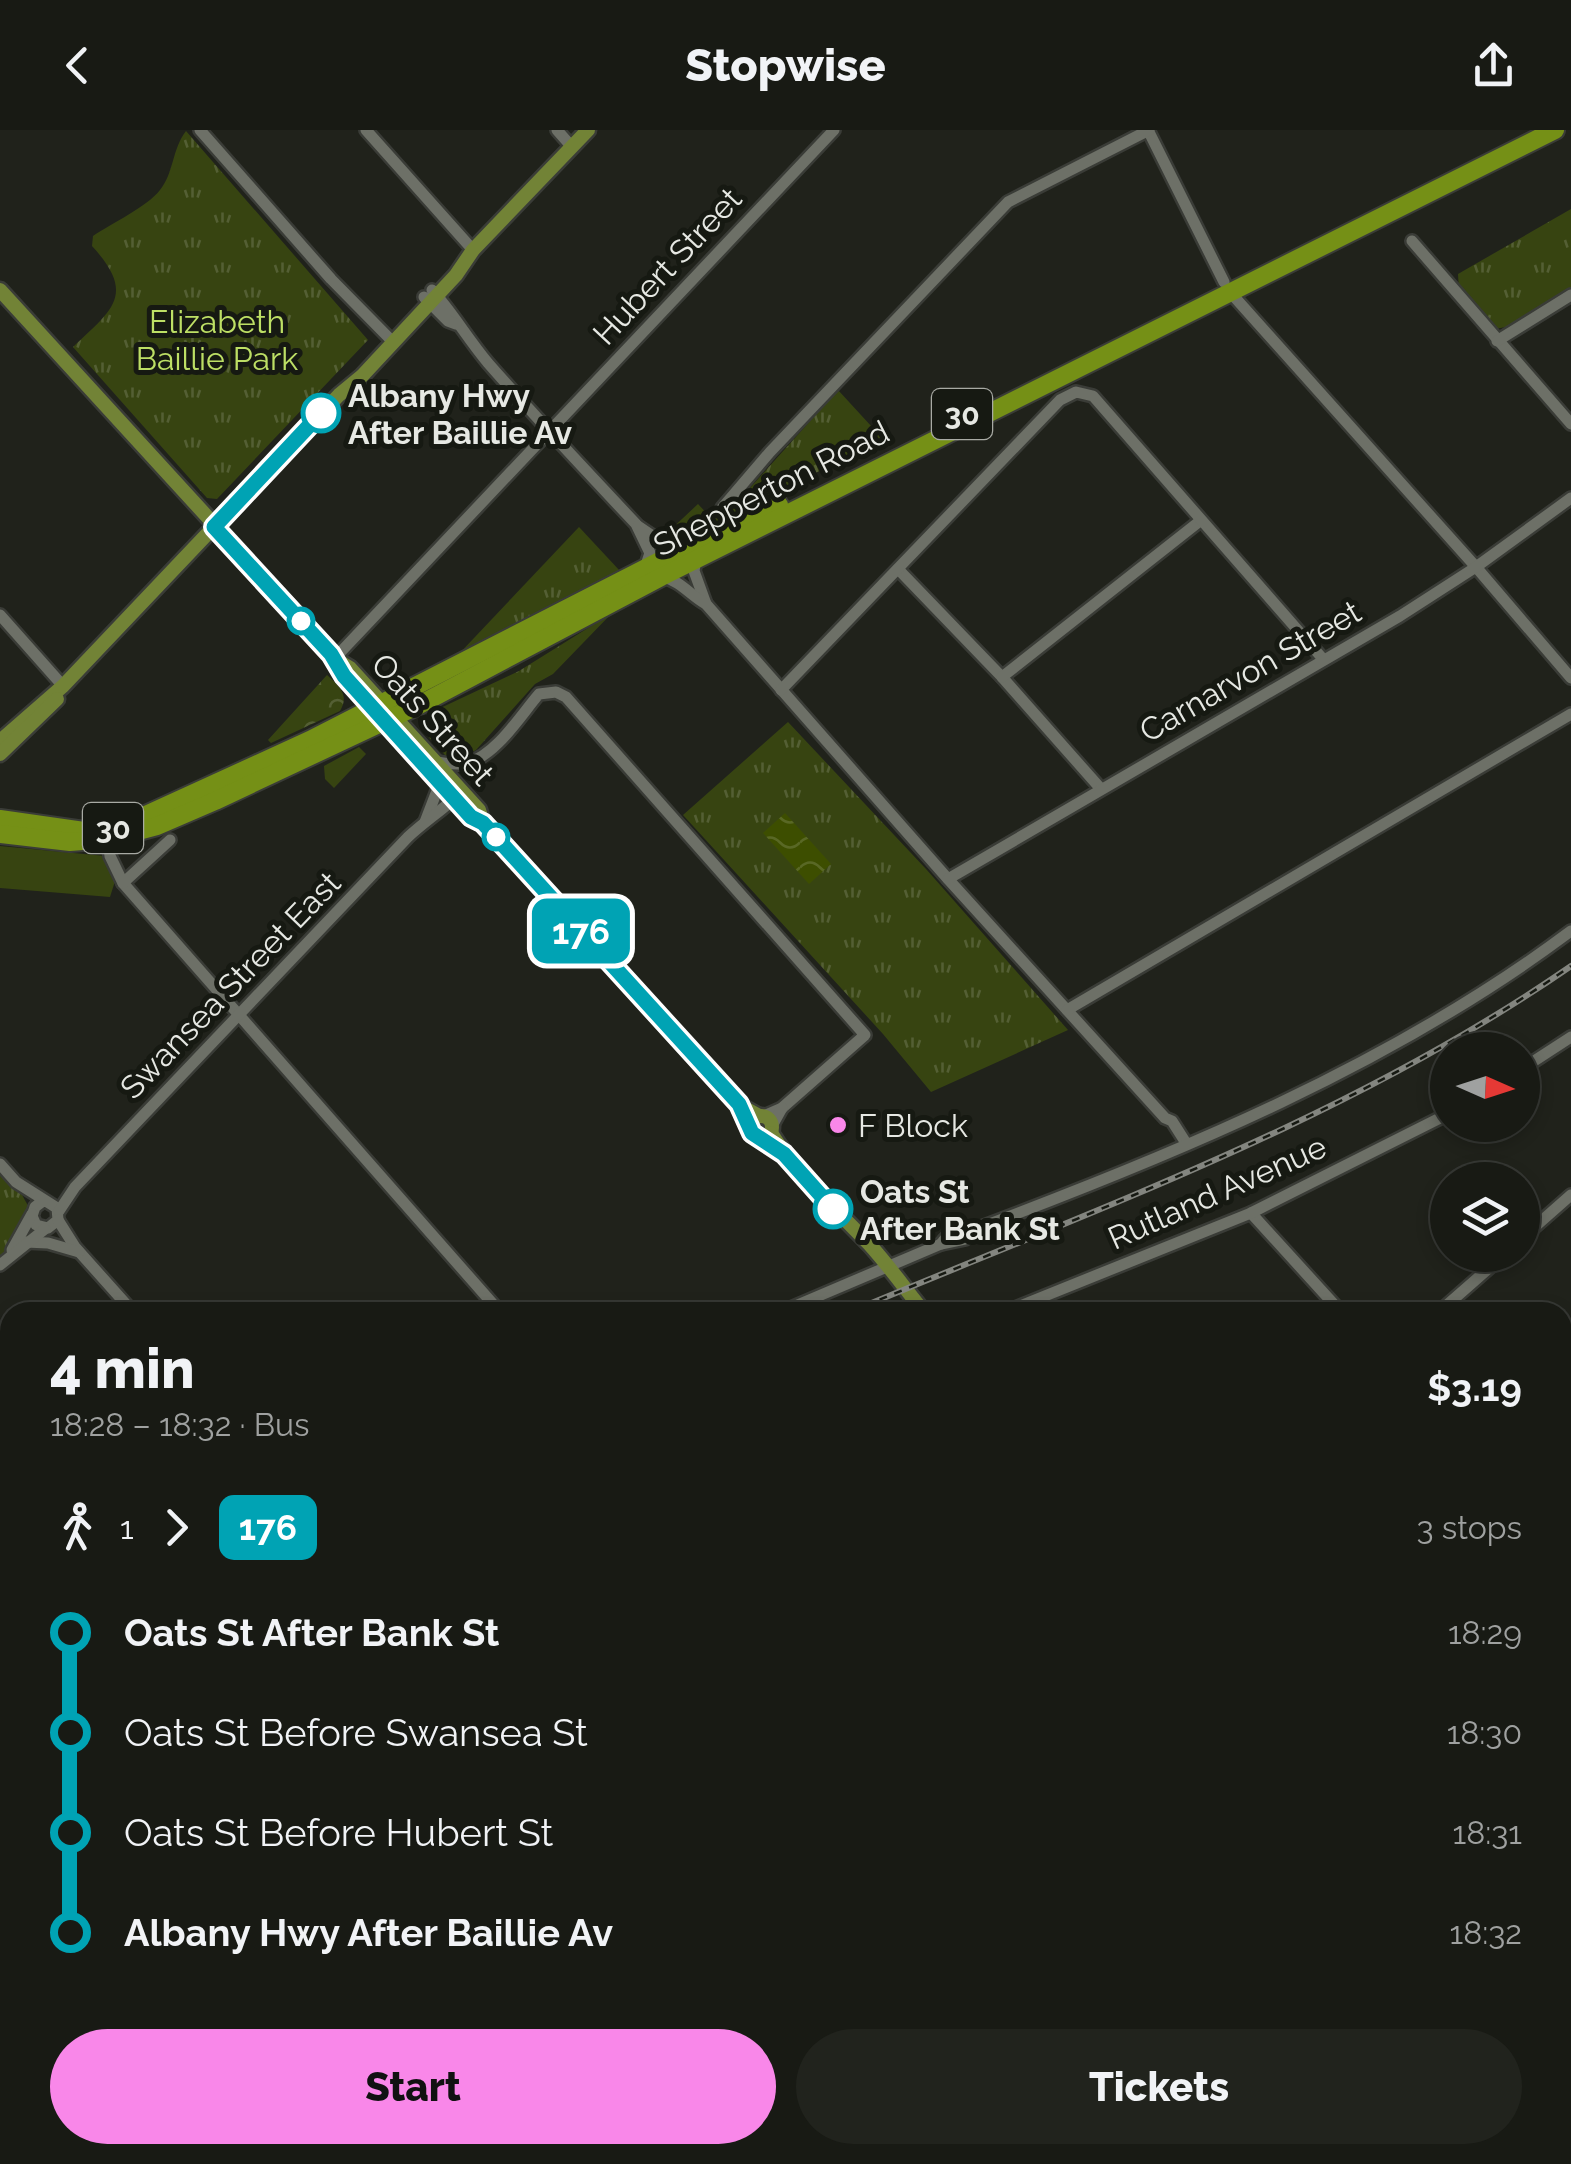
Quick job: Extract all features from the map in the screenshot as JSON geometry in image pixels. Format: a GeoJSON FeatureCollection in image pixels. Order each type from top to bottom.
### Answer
{"type":"FeatureCollection","features":[{"type":"Feature","properties":{"kind":"highway","name":"Shepperton Road"},"geometry":{"type":"LineString","coordinates":[[1227,287],[1530,130]]}},
{"type":"Feature","properties":{"kind":"highway","name":"Shepperton Road"},"geometry":{"type":"LineString","coordinates":[[0,818],[75,830],[125,825],[384,712],[552,637],[689,554],[1227,287],[1555,130]]}},
{"type":"Feature","properties":{"kind":"highway","name":"Shepperton Road"},"geometry":{"type":"LineString","coordinates":[[0,837],[70,842],[136,833],[180,816],[384,712]]}},
{"type":"Feature","properties":{"kind":"main road"},"geometry":{"type":"LineString","coordinates":[[0,741],[49,694],[63,686],[349,384],[362,376],[390,340],[588,130]]}},
{"type":"Feature","properties":{"kind":"main road","name":"Oats Street"},"geometry":{"type":"LineString","coordinates":[[0,290],[334,658],[344,676],[436,762],[458,795]]}},
{"type":"Feature","properties":{"kind":"main road"},"geometry":{"type":"LineString","coordinates":[[0,754],[56,700],[63,686]]}},
{"type":"Feature","properties":{"kind":"main road","name":"Oats Street"},"geometry":{"type":"LineString","coordinates":[[384,712],[440,783],[479,810],[483,823],[763,1126],[916,1302]]}},
{"type":"Feature","properties":{"kind":"street"},"geometry":{"type":"LineString","coordinates":[[200,130],[390,340]]}},
{"type":"Feature","properties":{"kind":"street"},"geometry":{"type":"LineString","coordinates":[[366,130],[470,254]]}},
{"type":"Feature","properties":{"kind":"street"},"geometry":{"type":"LineString","coordinates":[[557,130],[572,147]]}},
{"type":"Feature","properties":{"kind":"street","name":"Hubert Street"},"geometry":{"type":"LineString","coordinates":[[334,658],[834,130]]}},
{"type":"Feature","properties":{"kind":"street"},"geometry":{"type":"LineString","coordinates":[[722,508],[770,452],[1008,202],[1148,130],[1227,287],[1571,678]]}},
{"type":"Feature","properties":{"kind":"street"},"geometry":{"type":"LineString","coordinates":[[1412,241],[1571,424]]}},
{"type":"Feature","properties":{"kind":"street"},"geometry":{"type":"LineString","coordinates":[[1497,341],[1571,294]]}},
{"type":"Feature","properties":{"kind":"street"},"geometry":{"type":"LineString","coordinates":[[431,297],[454,314],[456,324],[636,524],[666,545],[689,554],[706,604]]}},
{"type":"Feature","properties":{"kind":"street"},"geometry":{"type":"LineString","coordinates":[[781,690],[1060,400],[1076,392],[1092,396],[1323,660]]}},
{"type":"Feature","properties":{"kind":"street","name":"Carnarvon Street"},"geometry":{"type":"LineString","coordinates":[[948,879],[1476,567],[1571,498]]}},
{"type":"Feature","properties":{"kind":"street"},"geometry":{"type":"LineString","coordinates":[[1002,677],[1200,521]]}},
{"type":"Feature","properties":{"kind":"street"},"geometry":{"type":"LineString","coordinates":[[636,524],[650,554],[652,573],[676,581],[706,604],[948,879],[1165,1118],[1172,1120],[1182,1145]]}},
{"type":"Feature","properties":{"kind":"street"},"geometry":{"type":"LineString","coordinates":[[898,569],[1002,677],[1100,789]]}},
{"type":"Feature","properties":{"kind":"street"},"geometry":{"type":"LineString","coordinates":[[0,615],[63,686]]}},
{"type":"Feature","properties":{"kind":"street"},"geometry":{"type":"LineString","coordinates":[[436,762],[467,764],[490,750],[539,694],[556,692],[566,697],[865,1035],[763,1126]]}},
{"type":"Feature","properties":{"kind":"street"},"geometry":{"type":"LineString","coordinates":[[1068,1010],[1571,714]]}},
{"type":"Feature","properties":{"kind":"street","name":"Swansea Street East"},"geometry":{"type":"LineString","coordinates":[[0,1265],[425,822],[440,783]]}},
{"type":"Feature","properties":{"kind":"street","name":"Swansea Street East"},"geometry":{"type":"LineString","coordinates":[[425,822],[434,819],[458,795]]}},
{"type":"Feature","properties":{"kind":"street"},"geometry":{"type":"LineString","coordinates":[[108,839],[114,870],[123,883],[491,1302]]}},
{"type":"Feature","properties":{"kind":"street"},"geometry":{"type":"LineString","coordinates":[[123,883],[170,840]]}},
{"type":"Feature","properties":{"kind":"street"},"geometry":{"type":"LineString","coordinates":[[806,1302],[941,1244],[965,1239],[968,1232],[1298,1096],[1422,1028],[1571,931]]}},
{"type":"Feature","properties":{"kind":"street"},"geometry":{"type":"LineString","coordinates":[[1540,1057],[1571,1036]]}},
{"type":"Feature","properties":{"kind":"street","name":"Rutland Avenue"},"geometry":{"type":"LineString","coordinates":[[1030,1302],[1251,1213],[1430,1123]]}},
{"type":"Feature","properties":{"kind":"street"},"geometry":{"type":"LineString","coordinates":[[0,1164],[123,1302]]}},
{"type":"Feature","properties":{"kind":"street"},"geometry":{"type":"LineString","coordinates":[[1540,1222],[1571,1195]]}},
{"type":"Feature","properties":{"kind":"street"},"geometry":{"type":"LineString","coordinates":[[1251,1213],[1333,1302]]}},
{"type":"Feature","properties":{"kind":"street","name":"Swansea Street East"},"geometry":{"type":"LineString","coordinates":[[10,1254],[26,1242],[46,1214]]}},
{"type":"Feature","properties":{"kind":"street"},"geometry":{"type":"LineString","coordinates":[[26,1242],[77,1250]]}},
{"type":"Feature","properties":{"kind":"street"},"geometry":{"type":"LineString","coordinates":[[1450,1302],[1485,1272]]}},
{"type":"Feature","properties":{"kind":"green space","name":"Elizabeth Baillie Park"},"geometry":{"type":"Polygon","coordinates":[[[186,131],[368,340],[217,499],[207,498],[73,347],[108,312],[116,290],[114,277],[92,246],[93,236],[138,209],[160,190],[186,131]]]}},
{"type":"Feature","properties":{"kind":"green space"},"geometry":{"type":"Polygon","coordinates":[[[1571,209],[1571,289],[1511,326],[1495,329],[1459,291],[1458,274],[1571,209]]]}},
{"type":"Feature","properties":{"kind":"green space"},"geometry":{"type":"Polygon","coordinates":[[[838,390],[883,439],[685,539],[672,539],[666,534],[698,504],[711,518],[722,519],[838,390]]]}},
{"type":"Feature","properties":{"kind":"green space"},"geometry":{"type":"Polygon","coordinates":[[[579,527],[620,571],[457,656],[579,527]]]}},
{"type":"Feature","properties":{"kind":"green space"},"geometry":{"type":"Polygon","coordinates":[[[612,613],[553,674],[535,684],[476,750],[464,757],[445,755],[422,730],[422,722],[432,712],[519,671],[612,613]]]}},
{"type":"Feature","properties":{"kind":"green space"},"geometry":{"type":"Polygon","coordinates":[[[327,675],[343,695],[340,711],[271,743],[268,740],[327,675]]]}},
{"type":"Feature","properties":{"kind":"green space"},"geometry":{"type":"Polygon","coordinates":[[[788,722],[926,869],[1068,1030],[931,1092],[683,815],[788,722]]]}},
{"type":"Feature","properties":{"kind":"green space"},"geometry":{"type":"Polygon","coordinates":[[[359,747],[366,754],[334,788],[325,779],[324,766],[359,747]]]}},
{"type":"Feature","properties":{"kind":"green space"},"geometry":{"type":"Polygon","coordinates":[[[0,846],[105,856],[116,878],[110,897],[0,888],[0,846]]]}},
{"type":"Feature","properties":{"kind":"green space"},"geometry":{"type":"Polygon","coordinates":[[[0,1166],[16,1184],[32,1213],[0,1265],[0,1166]]]}},
{"type":"Feature","properties":{"kind":"water"},"geometry":{"type":"Polygon","coordinates":[[[785,813],[831,864],[809,884],[763,833],[785,813]]]}},
{"type":"Feature","properties":{"kind":"railway"},"geometry":{"type":"LineString","coordinates":[[874,1302],[1128,1198],[1311,1116],[1487,1021],[1571,966]]}},
{"type":"Feature","properties":{"kind":"bus line","name":"176"},"geometry":{"type":"LineString","coordinates":[[321,413],[214,527],[331,654],[344,676],[440,783],[471,817],[483,823],[739,1104],[752,1133],[784,1154],[833,1209]]}},
{"type":"Feature","properties":{"kind":"place","name":"Albany Hwy After Baillie Av"},"geometry":{"type":"Point","coordinates":[321,413]}},
{"type":"Feature","properties":{"kind":"place","name":"F Block"},"geometry":{"type":"Point","coordinates":[838,1125]}},
{"type":"Feature","properties":{"kind":"place","name":"Oats St After Bank St"},"geometry":{"type":"Point","coordinates":[833,1209]}}]}
